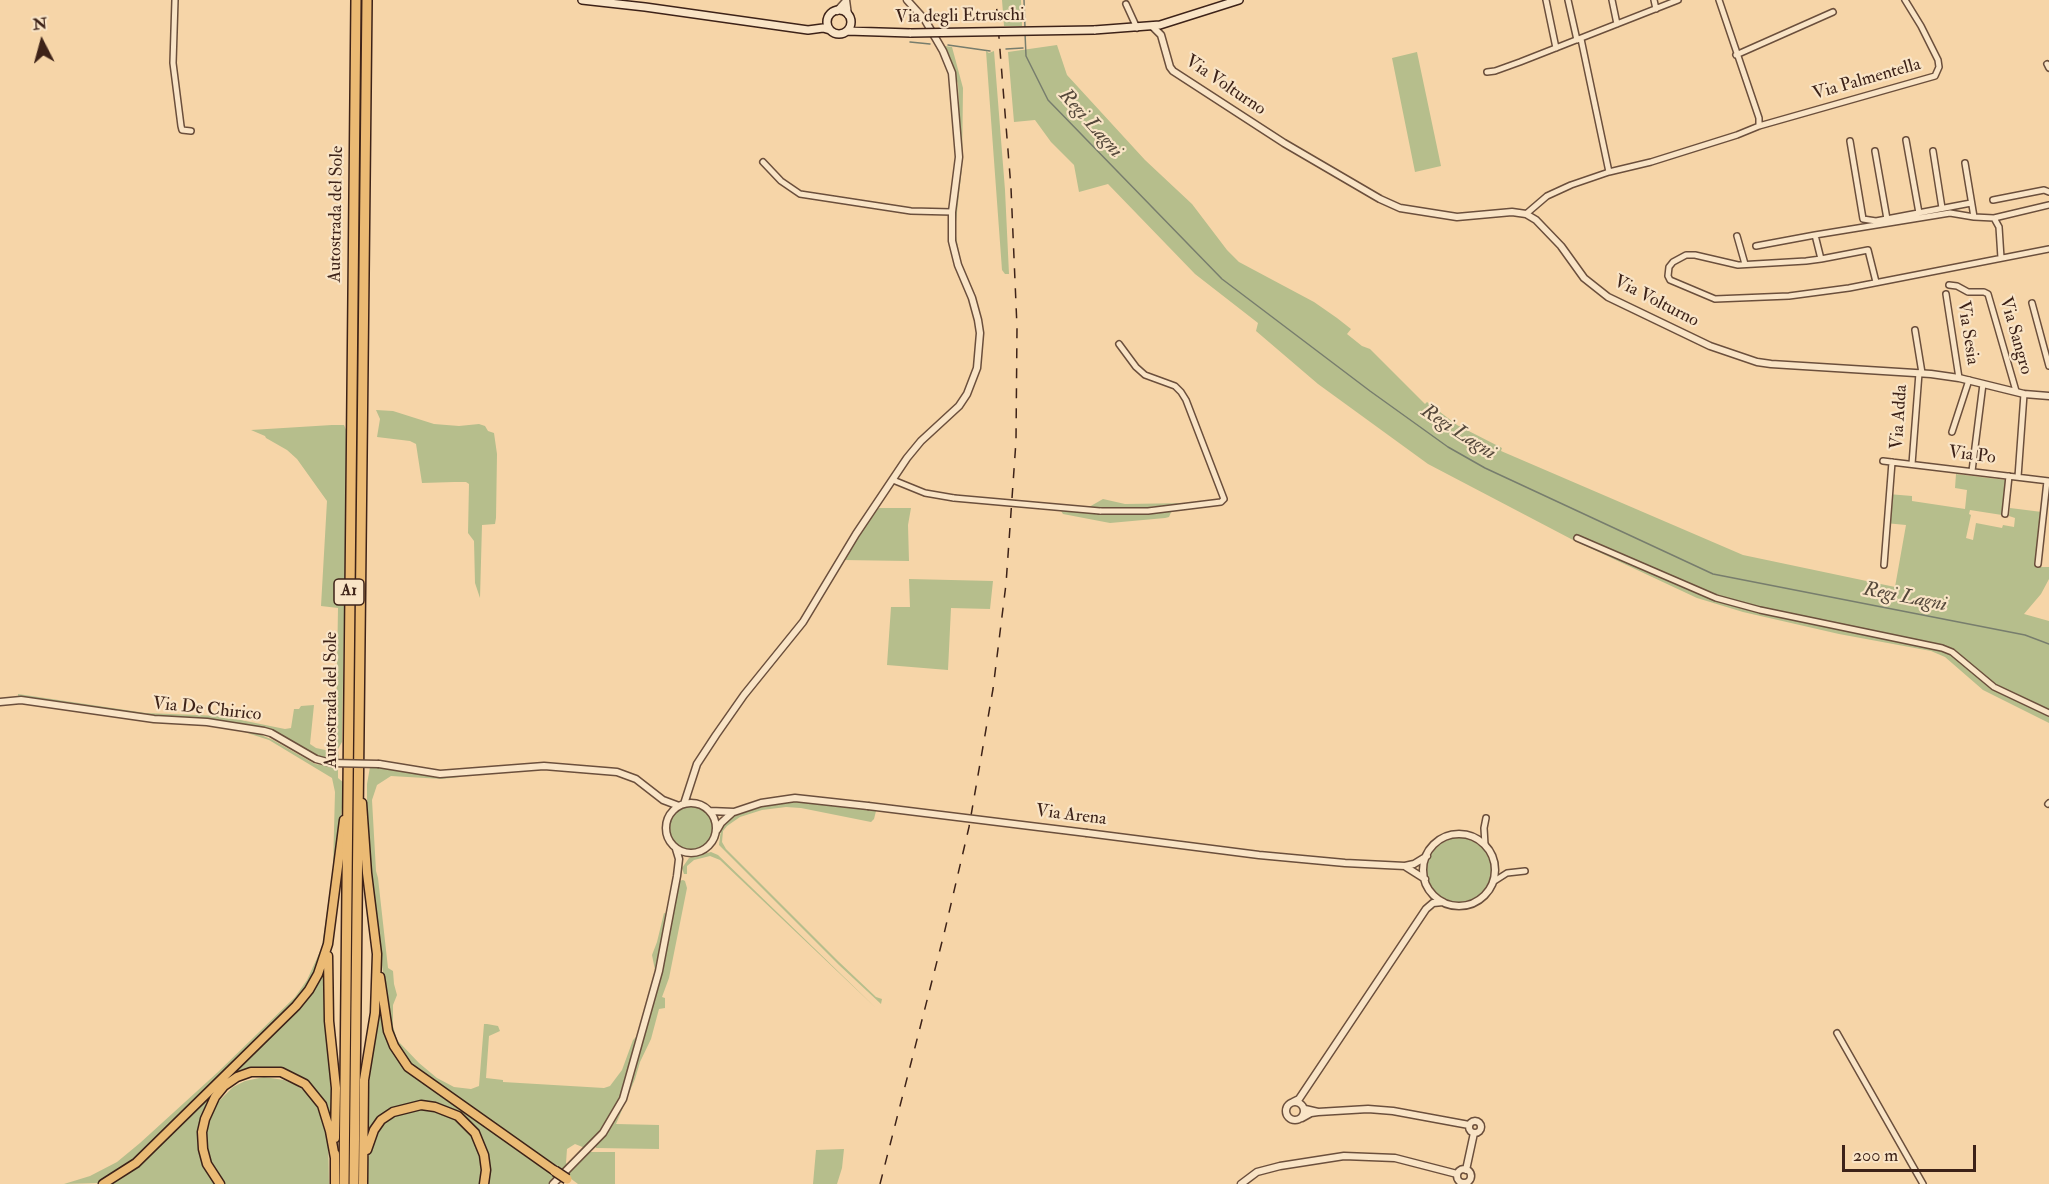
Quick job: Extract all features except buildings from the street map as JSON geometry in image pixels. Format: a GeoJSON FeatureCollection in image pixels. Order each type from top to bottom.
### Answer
{"type":"FeatureCollection","features":[{"type":"Feature","properties":{"kind":"highway","name":"Autostrada del Sole"},"geometry":{"type":"LineString","coordinates":[[344,1184],[356,0]]}},
{"type":"Feature","properties":{"kind":"highway","name":"Autostrada del Sole"},"geometry":{"type":"LineString","coordinates":[[354,1184],[367,0]]}},
{"type":"Feature","properties":{"kind":"highway"},"geometry":{"type":"LineString","coordinates":[[359,769],[367,873],[377,954],[388,1031],[394,1046],[408,1067],[570,1182]]}},
{"type":"Feature","properties":{"kind":"highway"},"geometry":{"type":"LineString","coordinates":[[335,1184],[336,1088],[328,1010],[328,944],[349,778]]}},
{"type":"Feature","properties":{"kind":"highway"},"geometry":{"type":"LineString","coordinates":[[103,1184],[136,1163],[296,1005],[309,990],[318,974],[328,944]]}},
{"type":"Feature","properties":{"kind":"highway"},"geometry":{"type":"LineString","coordinates":[[363,1184],[364,1080],[375,1013],[377,954]]}},
{"type":"Feature","properties":{"kind":"highway"},"geometry":{"type":"LineString","coordinates":[[220,1184],[207,1164],[203,1149],[202,1132],[205,1119],[214,1097],[224,1086],[237,1077],[252,1072],[281,1072],[294,1077],[310,1089],[322,1105],[326,1116],[335,1158]]}},
{"type":"Feature","properties":{"kind":"highway"},"geometry":{"type":"LineString","coordinates":[[363,1172],[368,1143],[381,1120],[393,1112],[421,1105],[435,1107],[458,1116],[475,1133],[484,1155],[486,1170],[484,1184]]}},
{"type":"Feature","properties":{"kind":"main road"},"geometry":{"type":"LineString","coordinates":[[582,0],[808,30],[829,26]]}},
{"type":"Feature","properties":{"kind":"main road","name":"Via degli Etruschi"},"geometry":{"type":"LineString","coordinates":[[849,28],[859,31],[911,33],[1159,29],[1171,22],[1239,0]]}},
{"type":"Feature","properties":{"kind":"main road"},"geometry":{"type":"LineString","coordinates":[[837,11],[848,15],[849,28],[839,34],[829,26],[829,16],[837,11]]}},
{"type":"Feature","properties":{"kind":"street"},"geometry":{"type":"LineString","coordinates":[[175,0],[173,63],[179,115],[182,130],[191,130]]}},
{"type":"Feature","properties":{"kind":"street"},"geometry":{"type":"LineString","coordinates":[[837,11],[846,0]]}},
{"type":"Feature","properties":{"kind":"street"},"geometry":{"type":"LineString","coordinates":[[846,0],[848,15]]}},
{"type":"Feature","properties":{"kind":"street"},"geometry":{"type":"LineString","coordinates":[[554,1184],[603,1133],[623,1099],[659,971],[679,859],[676,849],[666,834],[669,816],[681,805],[697,764],[716,735],[744,695],[803,622],[856,534],[907,458],[921,441],[959,406],[971,386],[977,368],[980,333],[978,320],[955,254],[951,227],[959,157],[952,73],[943,51],[925,20],[907,0]]}},
{"type":"Feature","properties":{"kind":"street"},"geometry":{"type":"LineString","coordinates":[[1546,0],[1556,48]]}},
{"type":"Feature","properties":{"kind":"street"},"geometry":{"type":"LineString","coordinates":[[1568,0],[1608,172]]}},
{"type":"Feature","properties":{"kind":"street"},"geometry":{"type":"LineString","coordinates":[[1612,0],[1617,24]]}},
{"type":"Feature","properties":{"kind":"street"},"geometry":{"type":"LineString","coordinates":[[1654,0],[1656,9]]}},
{"type":"Feature","properties":{"kind":"street"},"geometry":{"type":"LineString","coordinates":[[1487,72],[1500,70],[1678,0]]}},
{"type":"Feature","properties":{"kind":"street"},"geometry":{"type":"LineString","coordinates":[[1719,0],[1759,118],[1759,126]]}},
{"type":"Feature","properties":{"kind":"street","name":"Via Palmentella"},"geometry":{"type":"LineString","coordinates":[[1526,214],[1547,196],[1608,172],[1651,162],[1759,126],[1834,106],[1937,74],[1940,68],[1934,52],[1905,0]]}},
{"type":"Feature","properties":{"kind":"street"},"geometry":{"type":"LineString","coordinates":[[1126,4],[1137,28]]}},
{"type":"Feature","properties":{"kind":"street"},"geometry":{"type":"LineString","coordinates":[[1736,55],[1833,12]]}},
{"type":"Feature","properties":{"kind":"street","name":"Via Volturno"},"geometry":{"type":"LineString","coordinates":[[1159,29],[1170,67],[1173,70],[1284,143],[1380,200],[1400,208],[1457,217],[1512,212],[1526,214],[1536,220],[1561,246],[1584,278],[1608,297],[1710,346],[1757,362],[1920,373],[1969,380],[2024,394],[2049,396]]}},
{"type":"Feature","properties":{"kind":"street"},"geometry":{"type":"LineString","coordinates":[[1906,140],[1919,213]]}},
{"type":"Feature","properties":{"kind":"street"},"geometry":{"type":"LineString","coordinates":[[1850,141],[1863,219],[1876,221],[1971,203]]}},
{"type":"Feature","properties":{"kind":"street"},"geometry":{"type":"LineString","coordinates":[[1875,151],[1887,219]]}},
{"type":"Feature","properties":{"kind":"street"},"geometry":{"type":"LineString","coordinates":[[1934,151],[1942,208]]}},
{"type":"Feature","properties":{"kind":"street"},"geometry":{"type":"LineString","coordinates":[[763,162],[781,181],[800,194],[911,211],[952,212]]}},
{"type":"Feature","properties":{"kind":"street"},"geometry":{"type":"LineString","coordinates":[[1965,163],[1974,217]]}},
{"type":"Feature","properties":{"kind":"street"},"geometry":{"type":"LineString","coordinates":[[1993,200],[2044,189],[2049,192]]}},
{"type":"Feature","properties":{"kind":"street"},"geometry":{"type":"LineString","coordinates":[[1756,246],[1950,213],[1994,218],[2049,205]]}},
{"type":"Feature","properties":{"kind":"street"},"geometry":{"type":"LineString","coordinates":[[1994,218],[1999,227],[2001,258]]}},
{"type":"Feature","properties":{"kind":"street"},"geometry":{"type":"LineString","coordinates":[[1815,235],[1821,259]]}},
{"type":"Feature","properties":{"kind":"street"},"geometry":{"type":"LineString","coordinates":[[1737,236],[1745,264]]}},
{"type":"Feature","properties":{"kind":"street"},"geometry":{"type":"LineString","coordinates":[[1876,282],[1868,250],[1821,259],[1738,265],[1686,255],[1673,262],[1669,267],[1668,276],[1670,280],[1715,299],[1799,295],[1876,282],[2049,249]]}},
{"type":"Feature","properties":{"kind":"street","name":"Via Sangro"},"geometry":{"type":"LineString","coordinates":[[1949,285],[1957,286],[1968,292],[1988,294],[2016,391]]}},
{"type":"Feature","properties":{"kind":"street","name":"Via Sesia"},"geometry":{"type":"LineString","coordinates":[[1946,294],[1959,378]]}},
{"type":"Feature","properties":{"kind":"street"},"geometry":{"type":"LineString","coordinates":[[2032,303],[2049,366]]}},
{"type":"Feature","properties":{"kind":"street","name":"Via Adda"},"geometry":{"type":"LineString","coordinates":[[1912,464],[1920,373],[1915,330]]}},
{"type":"Feature","properties":{"kind":"street"},"geometry":{"type":"LineString","coordinates":[[893,480],[925,493],[954,498],[1100,511],[1148,511],[1221,502],[1224,499],[1181,392],[1175,386],[1145,375],[1119,344]]}},
{"type":"Feature","properties":{"kind":"street"},"geometry":{"type":"LineString","coordinates":[[1952,432],[1969,380]]}},
{"type":"Feature","properties":{"kind":"street"},"geometry":{"type":"LineString","coordinates":[[1972,471],[1983,384]]}},
{"type":"Feature","properties":{"kind":"street"},"geometry":{"type":"LineString","coordinates":[[2018,477],[2024,394]]}},
{"type":"Feature","properties":{"kind":"street","name":"Via Po"},"geometry":{"type":"LineString","coordinates":[[1883,461],[2048,481]]}},
{"type":"Feature","properties":{"kind":"street"},"geometry":{"type":"LineString","coordinates":[[1884,565],[1892,462]]}},
{"type":"Feature","properties":{"kind":"street"},"geometry":{"type":"LineString","coordinates":[[2005,514],[2009,476]]}},
{"type":"Feature","properties":{"kind":"street"},"geometry":{"type":"LineString","coordinates":[[2038,564],[2048,481]]}},
{"type":"Feature","properties":{"kind":"street"},"geometry":{"type":"LineString","coordinates":[[1577,538],[1716,598],[1760,610],[1942,648],[1952,652],[1995,687],[2049,713]]}},
{"type":"Feature","properties":{"kind":"street","name":"Via De Chirico"},"geometry":{"type":"LineString","coordinates":[[0,702],[21,700],[154,719],[207,722],[264,731],[272,733],[316,759],[331,764],[379,764],[440,774],[543,766],[617,772],[636,779],[663,800],[681,805]]}},
{"type":"Feature","properties":{"kind":"street"},"geometry":{"type":"LineString","coordinates":[[689,786],[696,803]]}},
{"type":"Feature","properties":{"kind":"street","name":"Via Arena"},"geometry":{"type":"LineString","coordinates":[[710,811],[734,812],[769,801],[795,798],[1300,859],[1405,866],[1414,864],[1427,856]]}},
{"type":"Feature","properties":{"kind":"street"},"geometry":{"type":"LineString","coordinates":[[663,800],[669,816]]}},
{"type":"Feature","properties":{"kind":"street"},"geometry":{"type":"LineString","coordinates":[[676,876],[682,862],[707,848],[714,840],[717,830],[715,818],[710,811],[696,803],[681,805]]}},
{"type":"Feature","properties":{"kind":"street","name":"Via Arena"},"geometry":{"type":"LineString","coordinates":[[717,830],[734,812]]}},
{"type":"Feature","properties":{"kind":"street"},"geometry":{"type":"LineString","coordinates":[[1469,1125],[1393,1111],[1368,1109],[1311,1113],[1296,1120],[1287,1116],[1287,1107],[1299,1099],[1426,909],[1433,903],[1443,902],[1456,906],[1476,902],[1486,894],[1495,875],[1493,860],[1485,845],[1486,818]]}},
{"type":"Feature","properties":{"kind":"street"},"geometry":{"type":"LineString","coordinates":[[1443,902],[1430,891],[1425,879],[1424,867],[1427,856],[1438,842],[1455,835],[1468,836],[1485,845]]}},
{"type":"Feature","properties":{"kind":"street"},"geometry":{"type":"LineString","coordinates":[[676,849],[693,854]]}},
{"type":"Feature","properties":{"kind":"street","name":"Via Arena"},"geometry":{"type":"LineString","coordinates":[[1405,866],[1425,879]]}},
{"type":"Feature","properties":{"kind":"street"},"geometry":{"type":"LineString","coordinates":[[1493,882],[1507,873],[1525,871]]}},
{"type":"Feature","properties":{"kind":"street"},"geometry":{"type":"LineString","coordinates":[[1426,909],[1430,891]]}},
{"type":"Feature","properties":{"kind":"street"},"geometry":{"type":"LineString","coordinates":[[1838,1033],[1923,1184]]}},
{"type":"Feature","properties":{"kind":"street"},"geometry":{"type":"LineString","coordinates":[[1302,1118],[1303,1096],[1309,1084]]}},
{"type":"Feature","properties":{"kind":"street"},"geometry":{"type":"LineString","coordinates":[[1293,1102],[1299,1102],[1304,1107],[1318,1112]]}},
{"type":"Feature","properties":{"kind":"street"},"geometry":{"type":"LineString","coordinates":[[1469,1125],[1473,1121],[1480,1123],[1480,1131],[1474,1133]]}},
{"type":"Feature","properties":{"kind":"street"},"geometry":{"type":"LineString","coordinates":[[1469,1125],[1469,1129],[1474,1133]]}},
{"type":"Feature","properties":{"kind":"street"},"geometry":{"type":"LineString","coordinates":[[1457,1174],[1460,1182],[1466,1183],[1470,1176],[1466,1170],[1474,1133]]}},
{"type":"Feature","properties":{"kind":"street"},"geometry":{"type":"LineString","coordinates":[[1241,1184],[1257,1172],[1344,1156],[1395,1158],[1457,1174]]}},
{"type":"Feature","properties":{"kind":"street"},"geometry":{"type":"LineString","coordinates":[[1457,1174],[1461,1170],[1466,1170]]}},
{"type":"Feature","properties":{"kind":"green space"},"geometry":{"type":"Polygon","coordinates":[[[1002,0],[1021,0],[1022,26],[1004,26],[1002,0]]]}},
{"type":"Feature","properties":{"kind":"green space"},"geometry":{"type":"Polygon","coordinates":[[[1057,45],[1067,75],[1145,160],[1192,204],[1239,262],[1314,302],[1337,318],[1351,329],[1347,334],[1362,346],[1370,349],[1425,404],[1427,402],[1457,425],[1502,448],[1501,451],[1743,555],[1895,587],[1906,525],[1885,523],[1888,494],[1912,496],[1912,501],[1965,509],[1967,490],[1955,488],[1956,474],[2006,480],[2002,515],[1970,510],[1966,538],[1973,540],[1976,523],[2002,528],[2003,525],[2014,527],[2015,518],[2009,516],[2010,508],[2042,512],[2036,567],[2049,567],[2049,579],[2041,594],[2024,614],[2049,621],[2049,723],[1983,690],[1945,657],[1931,651],[1839,634],[1743,612],[1697,598],[1573,540],[1428,464],[1318,384],[1256,331],[1258,323],[1195,274],[1108,184],[1079,192],[1074,165],[1051,142],[1035,120],[1014,122],[1008,52],[1057,45]]]}},
{"type":"Feature","properties":{"kind":"green space"},"geometry":{"type":"Polygon","coordinates":[[[945,46],[952,47],[963,88],[962,167],[955,231],[961,262],[969,281],[967,282],[960,266],[953,233],[961,157],[958,84],[945,46]]]}},
{"type":"Feature","properties":{"kind":"green space"},"geometry":{"type":"Polygon","coordinates":[[[986,51],[989,53],[994,51],[1009,274],[1005,274],[1002,270],[986,51]]]}},
{"type":"Feature","properties":{"kind":"green space"},"geometry":{"type":"Polygon","coordinates":[[[1417,52],[1441,166],[1415,172],[1392,58],[1417,52]]]}},
{"type":"Feature","properties":{"kind":"green space"},"geometry":{"type":"Polygon","coordinates":[[[376,410],[393,411],[434,424],[459,426],[479,424],[494,433],[497,454],[496,518],[495,524],[482,525],[480,598],[475,583],[474,541],[468,533],[469,484],[466,482],[422,483],[416,444],[410,441],[377,437],[380,419],[376,410]]]}},
{"type":"Feature","properties":{"kind":"green space"},"geometry":{"type":"Polygon","coordinates":[[[344,425],[347,432],[342,742],[338,749],[339,762],[325,761],[272,734],[18,696],[18,694],[146,713],[221,716],[285,729],[291,728],[294,709],[314,705],[310,744],[330,751],[336,732],[338,608],[321,606],[327,501],[297,459],[265,436],[251,430],[344,425]]]}},
{"type":"Feature","properties":{"kind":"green space"},"geometry":{"type":"Polygon","coordinates":[[[1103,499],[1125,504],[1190,503],[1128,509],[1089,507],[1103,499]]]}},
{"type":"Feature","properties":{"kind":"green space"},"geometry":{"type":"Polygon","coordinates":[[[879,508],[911,508],[908,525],[909,561],[843,560],[867,523],[879,508]]]}},
{"type":"Feature","properties":{"kind":"green space"},"geometry":{"type":"Polygon","coordinates":[[[1172,510],[1169,517],[1165,518],[1110,523],[1063,514],[1061,511],[1124,515],[1172,510]]]}},
{"type":"Feature","properties":{"kind":"green space"},"geometry":{"type":"Polygon","coordinates":[[[909,579],[993,581],[990,609],[951,608],[948,670],[887,665],[891,607],[910,607],[909,579]]]}},
{"type":"Feature","properties":{"kind":"green space"},"geometry":{"type":"Polygon","coordinates":[[[235,729],[254,732],[273,740],[315,764],[338,767],[338,778],[344,783],[337,868],[324,954],[312,980],[294,1004],[153,1144],[120,1171],[100,1183],[64,1184],[90,1176],[117,1162],[218,1072],[295,997],[307,980],[322,947],[333,868],[335,792],[332,778],[269,740],[235,729]]]}},
{"type":"Feature","properties":{"kind":"green space"},"geometry":{"type":"Polygon","coordinates":[[[382,766],[460,774],[460,777],[442,779],[391,776],[377,785],[372,800],[376,871],[388,968],[393,971],[397,995],[393,1005],[393,1026],[397,1040],[437,1078],[454,1087],[471,1089],[479,1086],[484,1024],[498,1026],[500,1031],[489,1036],[486,1078],[503,1080],[503,1082],[604,1088],[610,1086],[622,1070],[633,1040],[637,1036],[655,970],[652,955],[664,913],[667,914],[654,982],[620,1099],[607,1125],[585,1148],[575,1144],[567,1149],[566,1163],[568,1165],[561,1172],[409,1064],[391,1034],[370,874],[367,830],[367,784],[370,767],[382,766]]]}},
{"type":"Feature","properties":{"kind":"green space"},"geometry":{"type":"Polygon","coordinates":[[[788,802],[822,803],[876,811],[871,822],[801,808],[762,810],[740,817],[727,826],[723,831],[722,842],[726,849],[838,961],[876,997],[882,999],[881,1004],[719,845],[721,830],[726,821],[732,817],[766,805],[788,802]]]}},
{"type":"Feature","properties":{"kind":"green space"},"geometry":{"type":"Polygon","coordinates":[[[692,806],[707,813],[714,828],[707,843],[692,850],[677,843],[670,828],[677,813],[692,806]]]}},
{"type":"Feature","properties":{"kind":"green space"},"geometry":{"type":"Polygon","coordinates":[[[1459,838],[1471,840],[1482,847],[1489,858],[1491,870],[1489,882],[1482,893],[1471,900],[1459,902],[1447,900],[1436,893],[1429,882],[1427,870],[1429,858],[1436,847],[1447,840],[1459,838]]]}},
{"type":"Feature","properties":{"kind":"green space"},"geometry":{"type":"Polygon","coordinates":[[[711,852],[718,855],[877,1009],[720,860],[710,856],[694,860],[687,866],[687,874],[684,874],[682,868],[689,858],[711,852]]]}},
{"type":"Feature","properties":{"kind":"green space"},"geometry":{"type":"Polygon","coordinates":[[[683,880],[687,888],[669,978],[662,997],[665,998],[665,1008],[659,1009],[651,1039],[616,1124],[659,1125],[659,1149],[596,1148],[595,1146],[618,1116],[631,1081],[654,998],[679,881],[683,880]]]}},
{"type":"Feature","properties":{"kind":"green space"},"geometry":{"type":"Polygon","coordinates":[[[324,967],[333,1075],[331,1122],[326,1107],[313,1087],[300,1078],[261,1069],[217,1092],[200,1135],[217,1184],[110,1184],[300,1007],[317,984],[324,967]]]}},
{"type":"Feature","properties":{"kind":"green space"},"geometry":{"type":"Polygon","coordinates":[[[378,992],[397,1056],[556,1176],[550,1184],[486,1184],[486,1153],[457,1113],[401,1106],[367,1134],[370,1065],[378,992]]]}},
{"type":"Feature","properties":{"kind":"green space"},"geometry":{"type":"Polygon","coordinates":[[[264,1077],[284,1080],[296,1085],[307,1093],[320,1108],[328,1134],[329,1184],[224,1184],[220,1180],[207,1157],[205,1131],[214,1106],[233,1087],[245,1081],[264,1077]]]}},
{"type":"Feature","properties":{"kind":"green space"},"geometry":{"type":"Polygon","coordinates":[[[427,1108],[447,1113],[463,1124],[476,1140],[482,1158],[479,1184],[368,1184],[368,1159],[375,1132],[389,1118],[407,1110],[427,1108]]]}},
{"type":"Feature","properties":{"kind":"green space"},"geometry":{"type":"Polygon","coordinates":[[[844,1149],[837,1184],[813,1184],[816,1150],[844,1149]]]}},
{"type":"Feature","properties":{"kind":"green space"},"geometry":{"type":"Polygon","coordinates":[[[589,1152],[615,1152],[615,1184],[578,1184],[566,1175],[589,1152]]]}},
{"type":"Feature","properties":{"kind":"waterway","name":"Regi Lagni"},"geometry":{"type":"LineString","coordinates":[[1024,0],[1025,28]]}},
{"type":"Feature","properties":{"kind":"waterway","name":"Regi Lagni"},"geometry":{"type":"LineString","coordinates":[[1025,33],[1026,56],[1048,100],[1222,279],[1448,447],[1485,468],[1713,574],[2025,635],[2049,644]]}},
{"type":"Feature","properties":{"kind":"waterway"},"geometry":{"type":"LineString","coordinates":[[910,42],[930,44]]}},
{"type":"Feature","properties":{"kind":"waterway"},"geometry":{"type":"LineString","coordinates":[[948,45],[990,51]]}},
{"type":"Feature","properties":{"kind":"waterway"},"geometry":{"type":"LineString","coordinates":[[1006,49],[1023,48]]}},
{"type":"Feature","properties":{"kind":"railway"},"geometry":{"type":"LineString","coordinates":[[880,1184],[969,827],[993,689],[1006,584],[1016,441],[1017,327],[1011,188],[996,0]]}}]}
